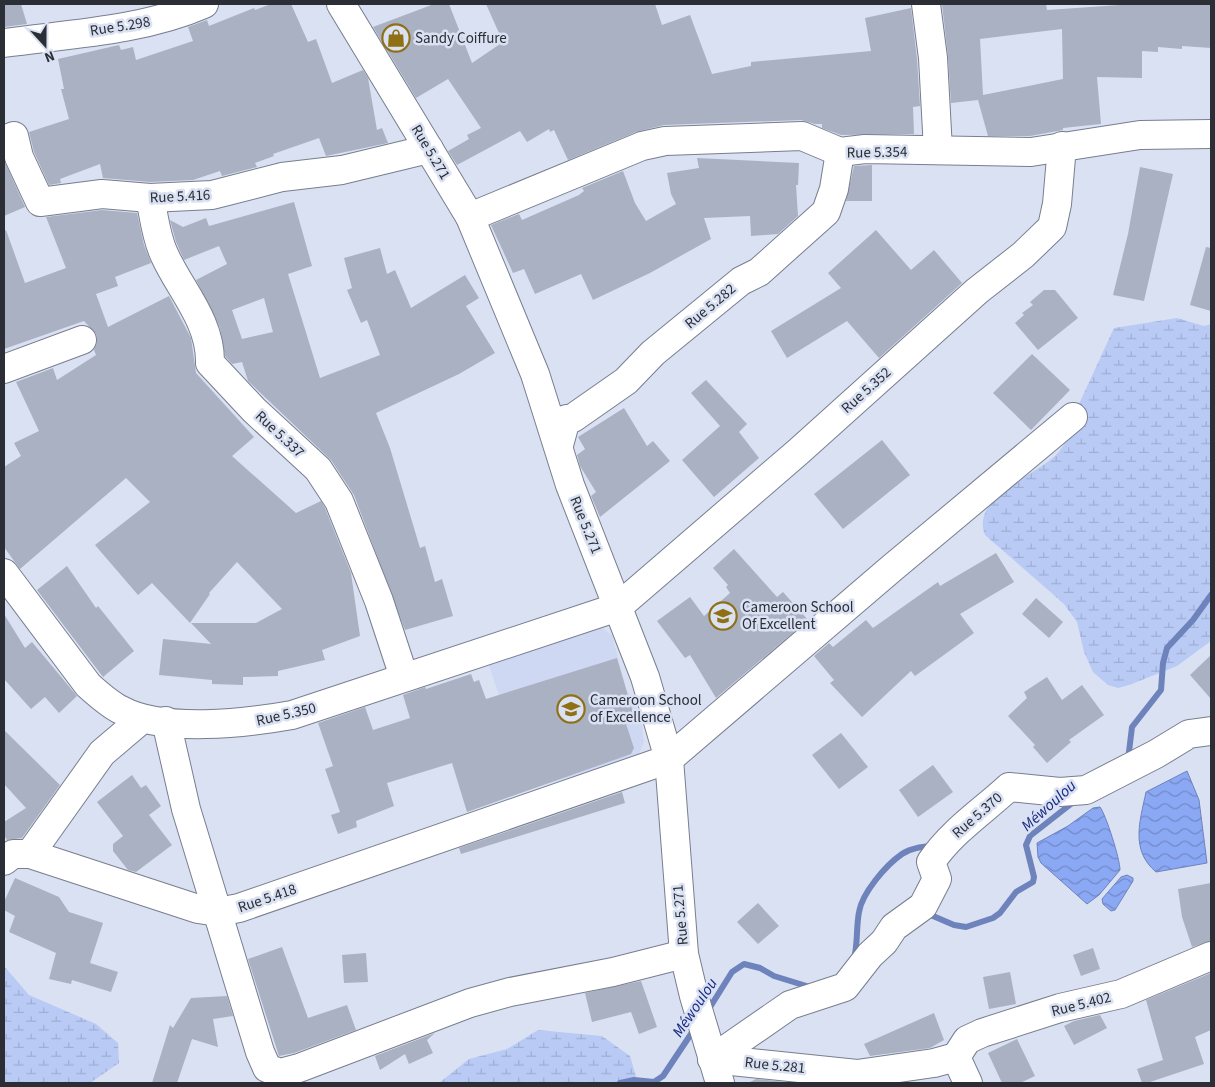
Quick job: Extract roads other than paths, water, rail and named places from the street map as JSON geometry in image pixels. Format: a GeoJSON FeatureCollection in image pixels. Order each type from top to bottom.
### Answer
{"type":"FeatureCollection","features":[{"type":"Feature","properties":{"kind":"street","name":"Rue 5.298"},"geometry":{"type":"LineString","coordinates":[[4,43],[149,22],[180,14],[204,4]]}},
{"type":"Feature","properties":{"kind":"street","name":"Rue 5.271"},"geometry":{"type":"LineString","coordinates":[[341,4],[470,218],[535,374],[559,445],[570,485],[645,677],[669,759],[684,954],[716,1071]]}},
{"type":"Feature","properties":{"kind":"street"},"geometry":{"type":"LineString","coordinates":[[926,4],[933,58],[938,150]]}},
{"type":"Feature","properties":{"kind":"street","name":"Rue 5.354"},"geometry":{"type":"LineString","coordinates":[[470,218],[642,146],[665,141],[802,136],[840,152],[865,149],[1031,152],[1140,135],[1211,134]]}},
{"type":"Feature","properties":{"kind":"street","name":"Rue 5.416"},"geometry":{"type":"LineString","coordinates":[[4,140],[14,136],[19,158],[40,202],[102,194],[150,198],[212,196],[282,177],[342,170],[429,149]]}},
{"type":"Feature","properties":{"kind":"street","name":"Rue 5.352"},"geometry":{"type":"LineString","coordinates":[[618,607],[798,452],[977,290],[1023,255],[1052,227],[1058,204],[1062,146]]}},
{"type":"Feature","properties":{"kind":"street","name":"Rue 5.282"},"geometry":{"type":"LineString","coordinates":[[559,445],[566,419],[573,418],[626,381],[652,353],[741,281],[760,272],[826,212],[834,189],[840,152]]}},
{"type":"Feature","properties":{"kind":"street","name":"Rue 5.337"},"geometry":{"type":"LineString","coordinates":[[150,198],[163,252],[203,326],[210,347],[210,363],[254,410],[318,469],[339,501],[379,601],[404,677]]}},
{"type":"Feature","properties":{"kind":"street"},"geometry":{"type":"LineString","coordinates":[[4,369],[82,340]]}},
{"type":"Feature","properties":{"kind":"street"},"geometry":{"type":"LineString","coordinates":[[669,759],[892,568],[1072,418]]}},
{"type":"Feature","properties":{"kind":"street","name":"Rue 5.350"},"geometry":{"type":"LineString","coordinates":[[4,573],[88,685],[122,711],[154,720],[193,724],[251,722],[292,715],[618,607]]}},
{"type":"Feature","properties":{"kind":"street"},"geometry":{"type":"LineString","coordinates":[[4,861],[13,854],[22,852],[30,854],[102,752],[154,720],[186,809],[260,1052],[267,1068],[280,1073],[299,1068],[470,1003],[510,992],[613,972],[684,954]]}},
{"type":"Feature","properties":{"kind":"street","name":"Rue 5.370"},"geometry":{"type":"LineString","coordinates":[[716,1071],[790,1006],[845,987],[870,954],[884,942],[894,927],[923,906],[937,878],[931,862],[939,850],[961,826],[988,806],[1009,787],[1060,792],[1086,790],[1156,754],[1189,734],[1211,731]]}},
{"type":"Feature","properties":{"kind":"street","name":"Rue 5.418"},"geometry":{"type":"LineString","coordinates":[[30,854],[198,909],[218,912],[239,908],[669,759]]}},
{"type":"Feature","properties":{"kind":"street","name":"Rue 5.402"},"geometry":{"type":"LineString","coordinates":[[956,1057],[967,1040],[982,1033],[1060,1008],[1121,994],[1211,956]]}},
{"type":"Feature","properties":{"kind":"street"},"geometry":{"type":"LineString","coordinates":[[956,1057],[968,1083]]}},
{"type":"Feature","properties":{"kind":"street","name":"Rue 5.281"},"geometry":{"type":"LineString","coordinates":[[716,1071],[857,1074],[934,1063],[956,1057]]}},
{"type":"Feature","properties":{"kind":"water"},"geometry":{"type":"Polygon","coordinates":[[[1187,771],[1199,800],[1207,863],[1156,872],[1148,863],[1140,845],[1140,824],[1146,792],[1187,771]]]}},
{"type":"Feature","properties":{"kind":"water"},"geometry":{"type":"Polygon","coordinates":[[[1100,807],[1112,837],[1120,870],[1099,895],[1087,904],[1041,863],[1038,857],[1037,843],[1068,826],[1093,808],[1100,807]]]}},
{"type":"Feature","properties":{"kind":"water"},"geometry":{"type":"Polygon","coordinates":[[[1127,875],[1133,878],[1133,881],[1115,910],[1111,911],[1103,904],[1102,899],[1121,877],[1127,875]]]}},
{"type":"Feature","properties":{"kind":"waterway","name":"Méwoulou"},"geometry":{"type":"LineString","coordinates":[[1128,760],[1132,727],[1161,690],[1163,663],[1167,648],[1193,620],[1211,595]]}},
{"type":"Feature","properties":{"kind":"waterway","name":"Méwoulou"},"geometry":{"type":"LineString","coordinates":[[926,913],[954,925],[966,927],[993,918],[1000,913],[1016,892],[1033,882],[1034,877],[1026,845],[1030,836],[1076,800]]}},
{"type":"Feature","properties":{"kind":"waterway"},"geometry":{"type":"LineString","coordinates":[[854,959],[859,912],[870,888],[882,872],[902,854],[920,847],[932,846]]}},
{"type":"Feature","properties":{"kind":"waterway","name":"Méwoulou"},"geometry":{"type":"LineString","coordinates":[[707,1012],[732,972],[744,964],[813,988]]}},
{"type":"Feature","properties":{"kind":"waterway","name":"Méwoulou"},"geometry":{"type":"LineString","coordinates":[[620,1083],[634,1080],[654,1082],[663,1076],[695,1028]]}},
{"type":"Feature","properties":{"kind":"place","name":"Sandy Coiffure"},"geometry":{"type":"Point","coordinates":[396,38]}},
{"type":"Feature","properties":{"kind":"place","name":"Cameroon School Of Excellent"},"geometry":{"type":"Point","coordinates":[723,616]}},
{"type":"Feature","properties":{"kind":"place","name":"Cameroon School of Excellence"},"geometry":{"type":"Point","coordinates":[571,709]}}]}
